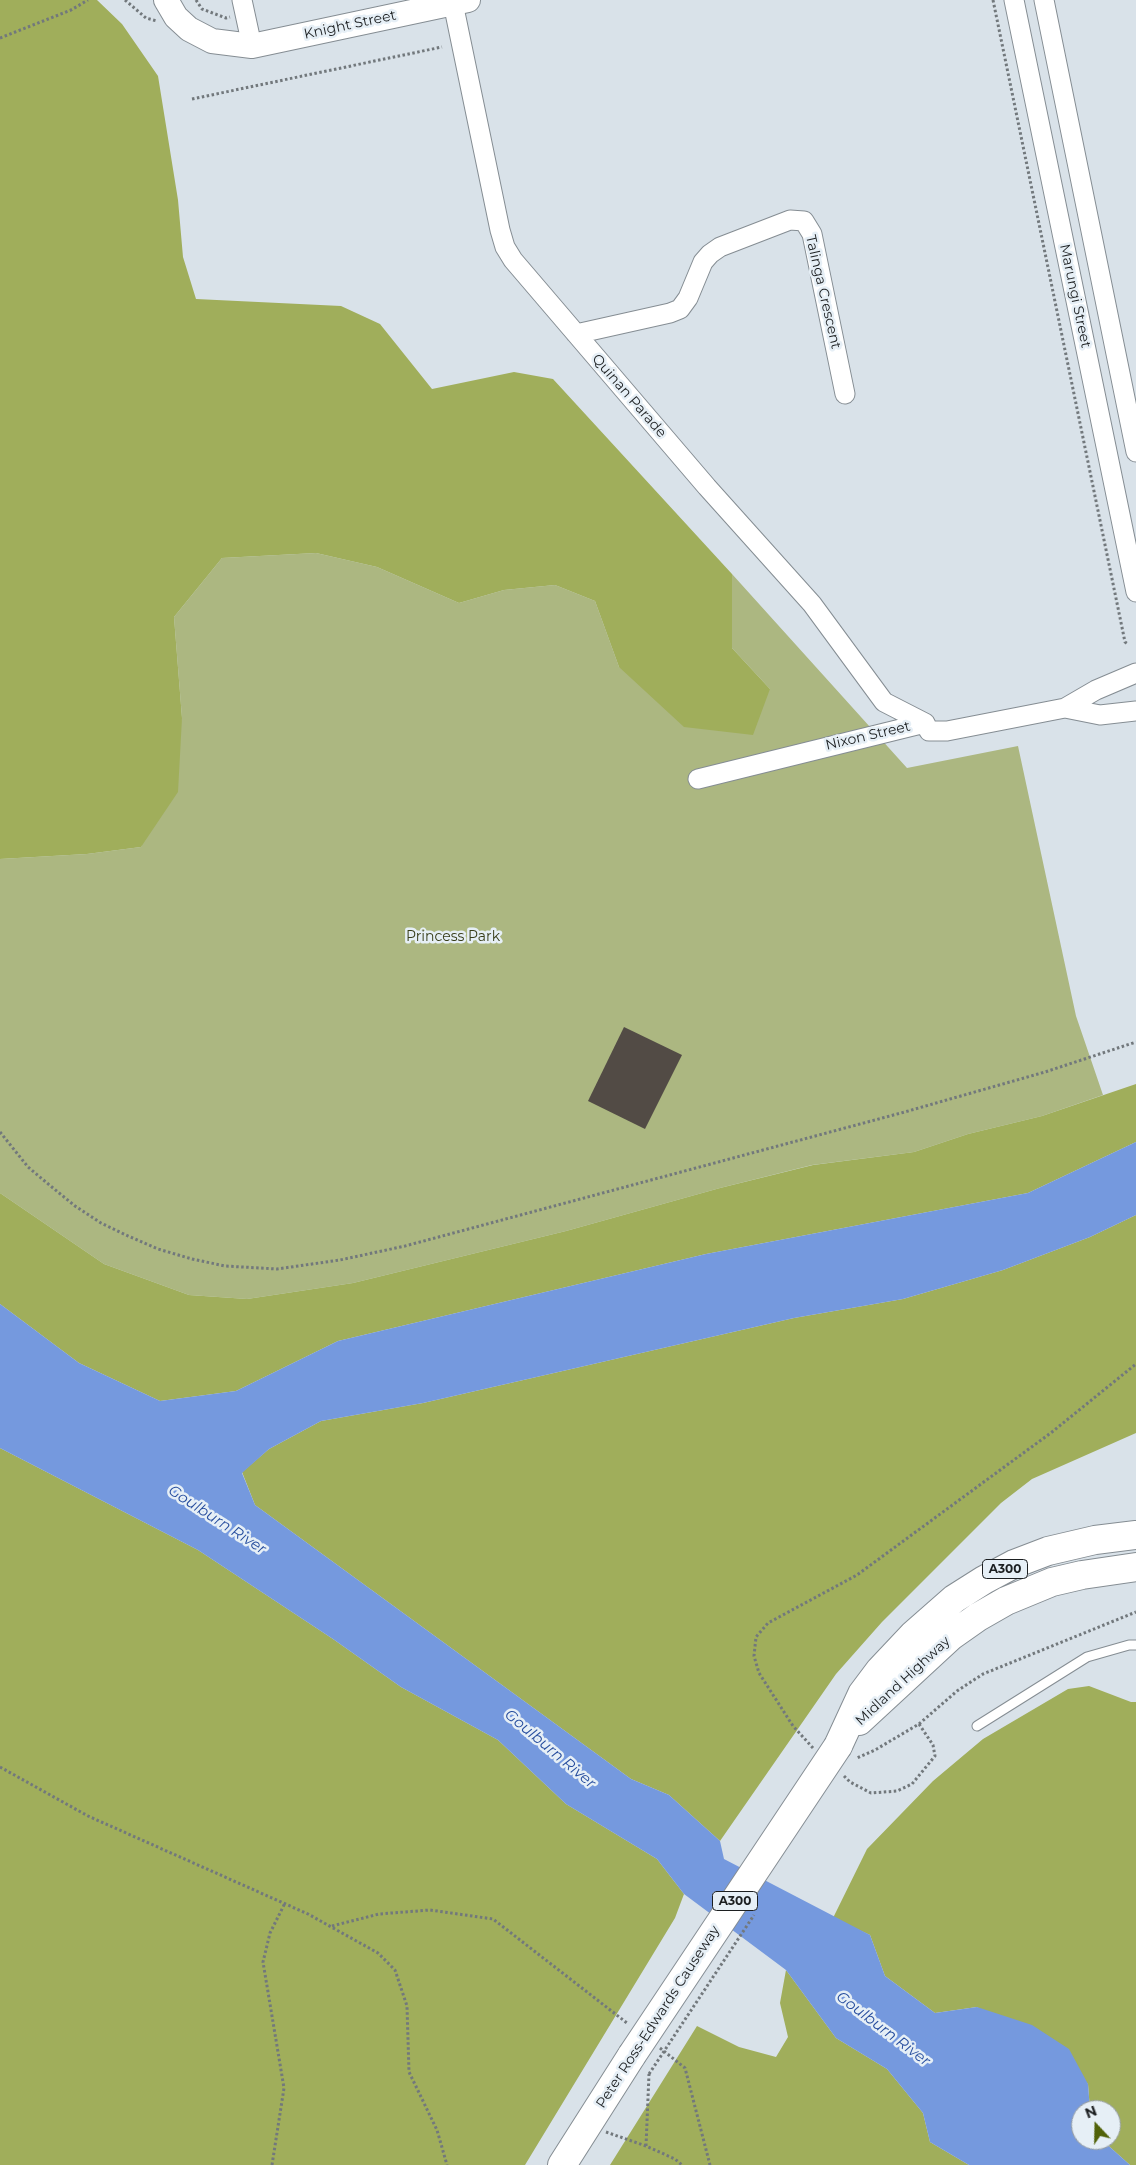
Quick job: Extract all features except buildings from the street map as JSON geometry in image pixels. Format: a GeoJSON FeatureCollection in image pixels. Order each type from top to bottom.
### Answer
{"type":"FeatureCollection","features":[{"type":"Feature","properties":{"kind":"highway","name":"Midland Highway"},"geometry":{"type":"LineString","coordinates":[[838,1756],[862,1694],[880,1670],[913,1636],[954,1599],[1014,1564],[1048,1551],[1094,1540],[1136,1535]]}},
{"type":"Feature","properties":{"kind":"highway","name":"Midland Highway"},"geometry":{"type":"LineString","coordinates":[[838,1756],[863,1716],[932,1652],[978,1617],[1006,1601],[1052,1582],[1082,1574],[1136,1567]]}},
{"type":"Feature","properties":{"kind":"highway","name":"Peter Ross-Edwards Causeway"},"geometry":{"type":"LineString","coordinates":[[562,2165],[587,2125],[645,2058],[838,1756]]}},
{"type":"Feature","properties":{"kind":"street","name":"Marungi Street"},"geometry":{"type":"LineString","coordinates":[[1014,0],[1136,592]]}},
{"type":"Feature","properties":{"kind":"street","name":"Marungi Street"},"geometry":{"type":"LineString","coordinates":[[1044,0],[1136,452]]}},
{"type":"Feature","properties":{"kind":"street","name":"Knight Street"},"geometry":{"type":"LineString","coordinates":[[171,8],[189,29],[212,41],[256,45],[460,2]]}},
{"type":"Feature","properties":{"kind":"street","name":"Quinan Parade"},"geometry":{"type":"LineString","coordinates":[[460,2],[500,230],[505,247],[513,260],[707,487],[812,604],[884,702],[925,723]]}},
{"type":"Feature","properties":{"kind":"street"},"geometry":{"type":"LineString","coordinates":[[244,8],[256,45]]}},
{"type":"Feature","properties":{"kind":"street"},"geometry":{"type":"LineString","coordinates":[[1055,200],[1084,194]]}},
{"type":"Feature","properties":{"kind":"street","name":"Talinga Crescent"},"geometry":{"type":"LineString","coordinates":[[576,334],[670,313],[680,309],[688,298],[703,262],[710,254],[720,247],[790,220],[804,221],[812,234],[845,394]]}},
{"type":"Feature","properties":{"kind":"street"},"geometry":{"type":"LineString","coordinates":[[1096,400],[1124,394]]}},
{"type":"Feature","properties":{"kind":"street","name":"Nixon Street"},"geometry":{"type":"LineString","coordinates":[[698,779],[925,723],[929,731],[947,731],[1065,708],[1096,690],[1136,673]]}},
{"type":"Feature","properties":{"kind":"street","name":"Nixon Street"},"geometry":{"type":"LineString","coordinates":[[1065,708],[1100,715],[1136,711]]}},
{"type":"Feature","properties":{"kind":"lane"},"geometry":{"type":"LineString","coordinates":[[977,1726],[1087,1657],[1129,1645],[1136,1645]]}},
{"type":"Feature","properties":{"kind":"path"},"geometry":{"type":"LineString","coordinates":[[0,38],[71,10],[88,0]]}},
{"type":"Feature","properties":{"kind":"path"},"geometry":{"type":"LineString","coordinates":[[125,0],[146,18],[154,21],[171,8]]}},
{"type":"Feature","properties":{"kind":"path"},"geometry":{"type":"LineString","coordinates":[[196,0],[202,9],[226,18],[244,8]]}},
{"type":"Feature","properties":{"kind":"path"},"geometry":{"type":"LineString","coordinates":[[993,0],[1125,642],[1128,644]]}},
{"type":"Feature","properties":{"kind":"path"},"geometry":{"type":"LineString","coordinates":[[192,99],[442,47]]}},
{"type":"Feature","properties":{"kind":"path"},"geometry":{"type":"LineString","coordinates":[[0,1132],[28,1167],[47,1183],[88,1214],[128,1236],[158,1249],[192,1259],[225,1266],[277,1270],[340,1260],[405,1246],[901,1113],[1045,1072],[1136,1042]]}},
{"type":"Feature","properties":{"kind":"path"},"geometry":{"type":"LineString","coordinates":[[919,1724],[933,1745],[935,1756],[912,1784],[897,1790],[871,1792],[850,1782],[838,1756],[793,1726],[759,1673],[754,1656],[756,1637],[768,1623],[857,1575],[1052,1432],[1136,1364]]}},
{"type":"Feature","properties":{"kind":"path"},"geometry":{"type":"LineString","coordinates":[[838,1756],[875,1750],[919,1724],[957,1691],[984,1674],[1136,1612]]}},
{"type":"Feature","properties":{"kind":"path"},"geometry":{"type":"LineString","coordinates":[[0,1767],[88,1816],[285,1904],[331,1926],[378,1953],[395,1970],[407,2006],[409,2072],[437,2130],[447,2165]]}},
{"type":"Feature","properties":{"kind":"path"},"geometry":{"type":"LineString","coordinates":[[272,2165],[284,2088],[263,1962],[270,1933],[285,1904]]}},
{"type":"Feature","properties":{"kind":"path"},"geometry":{"type":"LineString","coordinates":[[331,1926],[379,1914],[430,1910],[493,1919],[631,2026]]}},
{"type":"Feature","properties":{"kind":"path"},"geometry":{"type":"LineString","coordinates":[[646,2146],[645,2058],[685,2068],[710,2165]]}},
{"type":"Feature","properties":{"kind":"path"},"geometry":{"type":"LineString","coordinates":[[587,2125],[646,2146],[682,2165]]}},
{"type":"Feature","properties":{"kind":"green space"},"geometry":{"type":"Polygon","coordinates":[[[0,0],[97,0],[122,24],[158,76],[178,200],[183,257],[196,299],[341,306],[380,324],[432,389],[514,372],[553,379],[732,574],[732,648],[770,689],[753,735],[684,727],[619,667],[595,601],[555,585],[504,590],[459,603],[377,567],[316,553],[222,558],[174,617],[182,718],[178,792],[141,847],[87,854],[0,859],[0,0]]]}},
{"type":"Feature","properties":{"kind":"green space","name":"Princess Park"},"geometry":{"type":"Polygon","coordinates":[[[316,553],[377,567],[459,603],[504,590],[555,585],[595,601],[619,667],[770,689],[732,648],[732,574],[907,768],[1018,746],[1076,1016],[1103,1095],[1042,1116],[968,1134],[914,1152],[812,1165],[720,1188],[566,1231],[353,1283],[247,1299],[189,1295],[104,1264],[0,1193],[0,859],[87,854],[141,847],[182,718],[174,617],[222,558],[316,553]]]}},
{"type":"Feature","properties":{"kind":"green space"},"geometry":{"type":"Polygon","coordinates":[[[1136,1084],[1136,1142],[1028,1193],[706,1254],[338,1341],[236,1391],[160,1401],[79,1363],[0,1304],[0,1193],[104,1264],[189,1295],[247,1299],[353,1283],[566,1231],[720,1188],[813,1165],[914,1152],[968,1134],[1042,1116],[1136,1084]]]}},
{"type":"Feature","properties":{"kind":"green space"},"geometry":{"type":"Polygon","coordinates":[[[1136,1215],[1136,1433],[1032,1479],[1001,1503],[882,1622],[836,1674],[720,1841],[669,1795],[631,1779],[255,1505],[242,1472],[269,1449],[321,1421],[423,1403],[794,1318],[903,1299],[1003,1270],[1090,1237],[1136,1215]]]}},
{"type":"Feature","properties":{"kind":"green space"},"geometry":{"type":"Polygon","coordinates":[[[0,1448],[198,1550],[333,1639],[401,1687],[498,1740],[566,1804],[657,1859],[684,1894],[675,1918],[525,2165],[0,2165],[0,1448]]]}},
{"type":"Feature","properties":{"kind":"green space"},"geometry":{"type":"Polygon","coordinates":[[[1089,1686],[1131,1702],[1136,1702],[1136,2165],[1130,2165],[1113,2150],[1121,2150],[1121,2100],[1089,2100],[1088,2084],[977,2007],[935,2013],[885,1976],[870,1935],[833,1918],[867,1849],[933,1781],[983,1739],[1068,1689],[1089,1686]]]}},
{"type":"Feature","properties":{"kind":"green space"},"geometry":{"type":"Polygon","coordinates":[[[786,1970],[836,2038],[887,2069],[923,2113],[930,2142],[969,2165],[610,2165],[697,2026],[739,2047],[776,2057],[788,2037],[780,2003],[786,1970]]]}},
{"type":"Feature","properties":{"kind":"water","name":"Goulburn River"},"geometry":{"type":"Polygon","coordinates":[[[1136,1142],[1136,1215],[1090,1237],[1003,1270],[903,1299],[794,1318],[423,1403],[321,1421],[269,1449],[242,1473],[255,1505],[631,1779],[669,1795],[720,1841],[724,1859],[870,1935],[885,1976],[935,2013],[977,2007],[1032,2025],[1069,2049],[1088,2084],[1089,2100],[1071,2100],[1071,2150],[1113,2150],[1130,2165],[969,2165],[930,2142],[923,2113],[887,2069],[836,2038],[786,1970],[684,1894],[657,1859],[566,1804],[498,1740],[401,1687],[333,1639],[198,1550],[0,1448],[0,1304],[79,1363],[160,1401],[236,1391],[338,1341],[706,1254],[1028,1193],[1136,1142]]]}}]}
